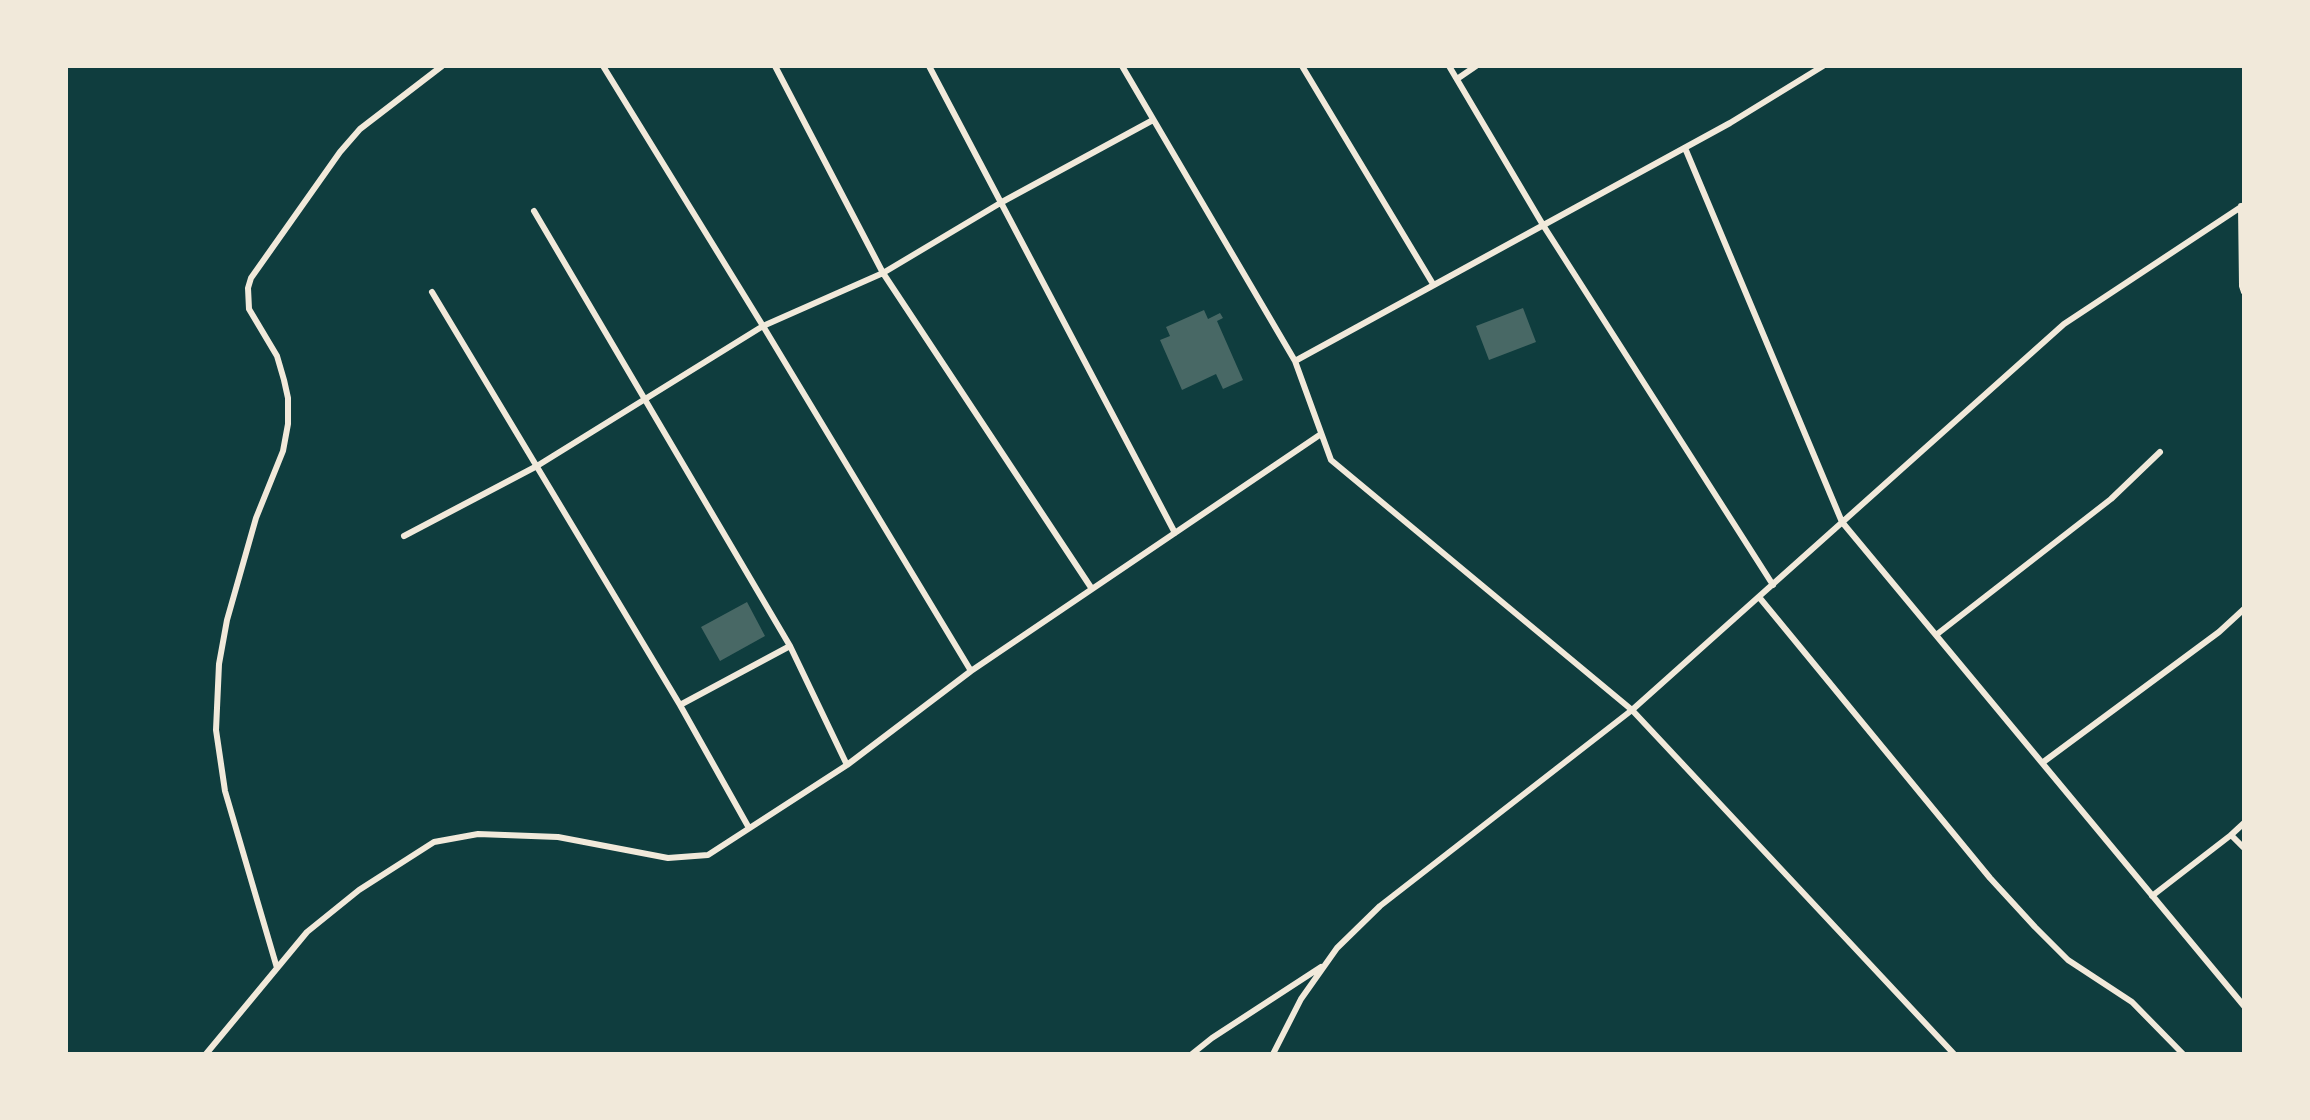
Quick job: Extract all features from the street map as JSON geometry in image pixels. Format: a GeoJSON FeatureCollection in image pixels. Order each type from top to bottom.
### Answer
{"type":"FeatureCollection","features":[{"type":"Feature","properties":{"kind":"street"},"geometry":{"type":"LineString","coordinates":[[277,968],[225,791],[216,730],[219,664],[227,620],[256,518],[283,451],[288,424],[288,398],[282,372],[277,356],[249,309],[248,288],[251,278],[360,129],[442,66]]}},
{"type":"Feature","properties":{"kind":"street"},"geometry":{"type":"LineString","coordinates":[[603,66],[763,326],[970,671]]}},
{"type":"Feature","properties":{"kind":"street"},"geometry":{"type":"LineString","coordinates":[[774,66],[883,273],[1092,589]]}},
{"type":"Feature","properties":{"kind":"street"},"geometry":{"type":"LineString","coordinates":[[929,66],[1175,533]]}},
{"type":"Feature","properties":{"kind":"street"},"geometry":{"type":"LineString","coordinates":[[1123,66],[1295,361],[1330,460],[1632,710],[1954,1054]]}},
{"type":"Feature","properties":{"kind":"street"},"geometry":{"type":"LineString","coordinates":[[1302,66],[1434,284]]}},
{"type":"Feature","properties":{"kind":"street"},"geometry":{"type":"LineString","coordinates":[[1449,66],[1543,225],[1773,585]]}},
{"type":"Feature","properties":{"kind":"street"},"geometry":{"type":"LineString","coordinates":[[1457,79],[1476,66]]}},
{"type":"Feature","properties":{"kind":"street"},"geometry":{"type":"LineString","coordinates":[[1295,361],[1685,148],[1823,66]]}},
{"type":"Feature","properties":{"kind":"street"},"geometry":{"type":"LineString","coordinates":[[404,536],[537,466],[763,326],[883,273],[1002,202],[1153,120]]}},
{"type":"Feature","properties":{"kind":"street"},"geometry":{"type":"LineString","coordinates":[[1685,148],[1842,522],[2244,1006]]}},
{"type":"Feature","properties":{"kind":"street"},"geometry":{"type":"LineString","coordinates":[[1273,1054],[1300,999],[1325,964],[1337,948],[1380,906],[1632,710],[2064,324],[2242,205]]}},
{"type":"Feature","properties":{"kind":"street"},"geometry":{"type":"LineString","coordinates":[[2242,205],[2241,286],[2244,292]]}},
{"type":"Feature","properties":{"kind":"street"},"geometry":{"type":"LineString","coordinates":[[534,211],[790,646],[847,765]]}},
{"type":"Feature","properties":{"kind":"street"},"geometry":{"type":"LineString","coordinates":[[432,292],[680,705],[749,828]]}},
{"type":"Feature","properties":{"kind":"street"},"geometry":{"type":"LineString","coordinates":[[206,1054],[307,933],[350,897],[434,842],[478,834],[558,837],[668,858],[708,855],[847,765],[970,671],[1321,434]]}},
{"type":"Feature","properties":{"kind":"street"},"geometry":{"type":"LineString","coordinates":[[1936,635],[2111,499],[2160,452]]}},
{"type":"Feature","properties":{"kind":"street"},"geometry":{"type":"LineString","coordinates":[[1759,597],[1990,878],[2027,919],[2068,960],[2132,1002],[2183,1054]]}},
{"type":"Feature","properties":{"kind":"street"},"geometry":{"type":"LineString","coordinates":[[2042,763],[2218,632],[2244,609]]}},
{"type":"Feature","properties":{"kind":"street"},"geometry":{"type":"LineString","coordinates":[[680,705],[790,646]]}},
{"type":"Feature","properties":{"kind":"street"},"geometry":{"type":"LineString","coordinates":[[2152,896],[2244,823]]}},
{"type":"Feature","properties":{"kind":"street"},"geometry":{"type":"LineString","coordinates":[[2231,835],[2244,848]]}},
{"type":"Feature","properties":{"kind":"street"},"geometry":{"type":"LineString","coordinates":[[1192,1054],[1212,1038],[1325,964]]}},
{"type":"Feature","properties":{"kind":"building"},"geometry":{"type":"Polygon","coordinates":[[[1523,308],[1536,342],[1489,360],[1476,326],[1523,308]]]}},
{"type":"Feature","properties":{"kind":"building"},"geometry":{"type":"Polygon","coordinates":[[[1204,310],[1208,319],[1220,313],[1223,318],[1217,321],[1243,380],[1223,389],[1216,374],[1182,390],[1160,340],[1170,336],[1166,327],[1204,310]]]}},
{"type":"Feature","properties":{"kind":"building"},"geometry":{"type":"Polygon","coordinates":[[[747,602],[765,636],[720,661],[701,627],[747,602]]]}}]}
